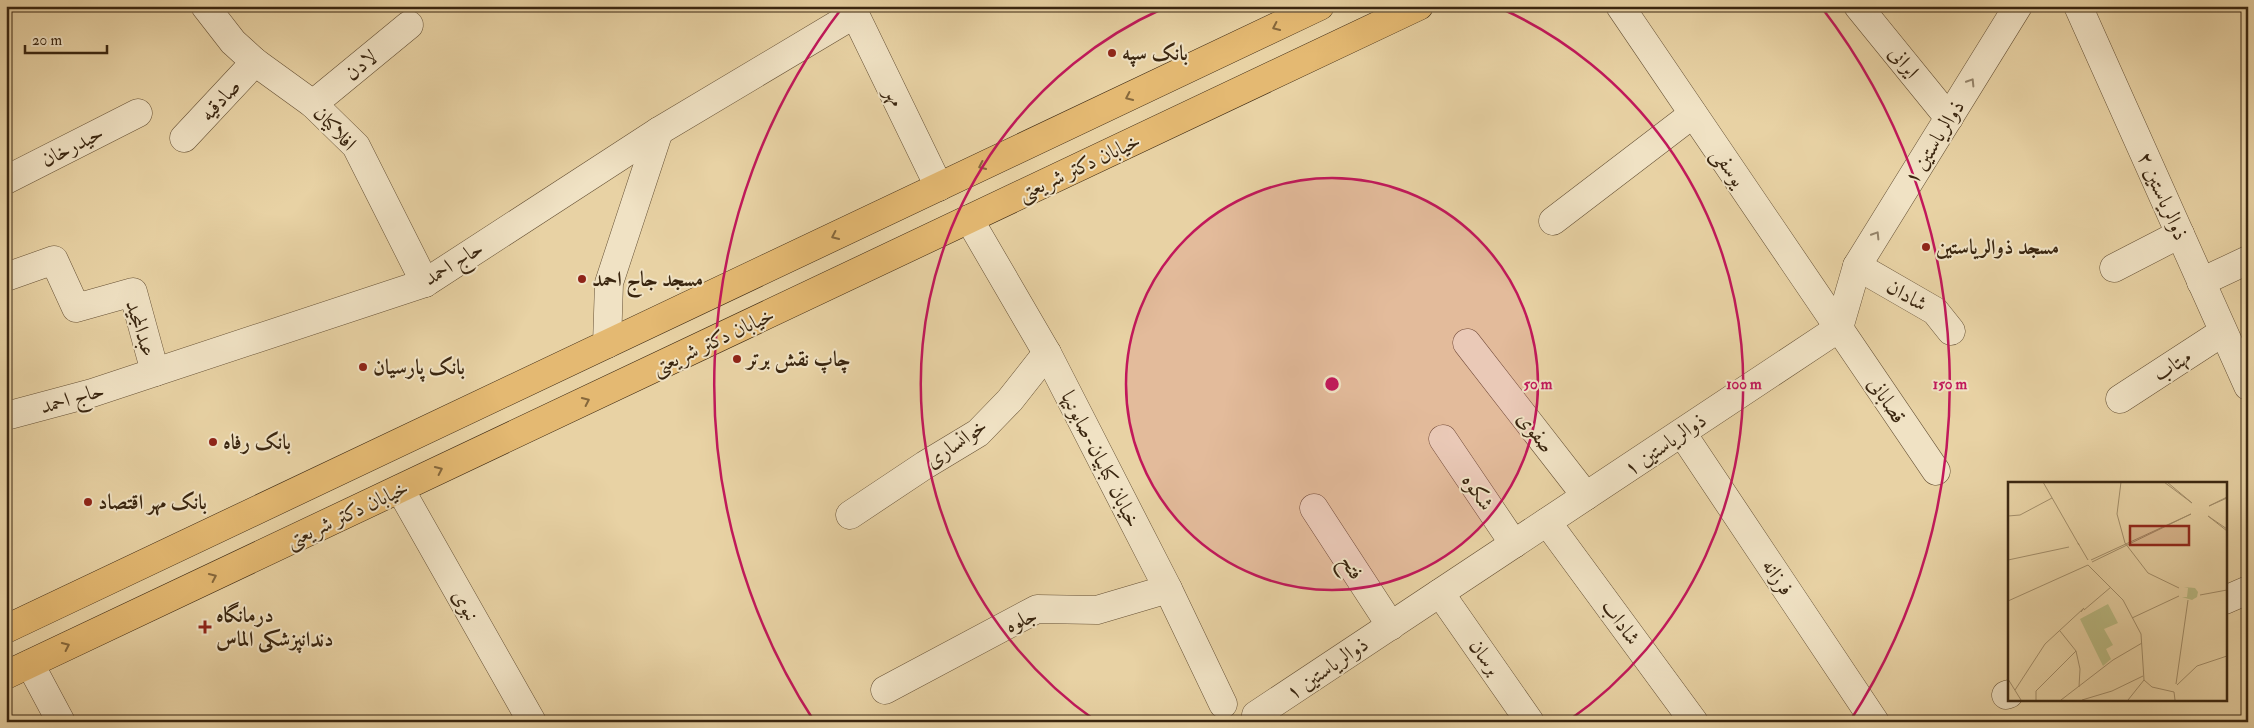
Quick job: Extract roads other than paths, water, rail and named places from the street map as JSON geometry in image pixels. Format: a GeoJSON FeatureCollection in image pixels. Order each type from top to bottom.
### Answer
{"type":"FeatureCollection","features":[{"type":"Feature","properties":{"kind":"main road","name":"خیابان دکتر شریعتی"},"geometry":{"type":"LineString","coordinates":[[6,629],[1320,6]]}},
{"type":"Feature","properties":{"kind":"main road","name":"خیابان دکتر شریعتی"},"geometry":{"type":"LineString","coordinates":[[18,669],[1419,6]]}},
{"type":"Feature","properties":{"kind":"street","name":"افلاکیان"},"geometry":{"type":"LineString","coordinates":[[205,6],[233,42],[255,62],[313,104],[356,146],[425,283]]}},
{"type":"Feature","properties":{"kind":"street","name":"یوسفی"},"geometry":{"type":"LineString","coordinates":[[1620,6],[1839,328]]}},
{"type":"Feature","properties":{"kind":"street","name":"ایرانی"},"geometry":{"type":"LineString","coordinates":[[1858,6],[1949,118]]}},
{"type":"Feature","properties":{"kind":"street","name":"ذوالریاستین ۱"},"geometry":{"type":"LineString","coordinates":[[1258,718],[1440,593],[1839,328],[1857,266],[2018,6]]}},
{"type":"Feature","properties":{"kind":"street","name":"ذوالریاستین ۲"},"geometry":{"type":"LineString","coordinates":[[2078,6],[2248,386]]}},
{"type":"Feature","properties":{"kind":"street","name":"مهر"},"geometry":{"type":"LineString","coordinates":[[853,10],[939,187]]}},
{"type":"Feature","properties":{"kind":"street","name":"حاج احمد"},"geometry":{"type":"LineString","coordinates":[[6,416],[92,393],[425,283],[659,131],[853,10]]}},
{"type":"Feature","properties":{"kind":"street","name":"لادن"},"geometry":{"type":"LineString","coordinates":[[313,104],[409,25]]}},
{"type":"Feature","properties":{"kind":"street","name":"صادقیه"},"geometry":{"type":"LineString","coordinates":[[184,138],[255,62]]}},
{"type":"Feature","properties":{"kind":"street","name":"حیدرخان"},"geometry":{"type":"LineString","coordinates":[[6,180],[138,113]]}},
{"type":"Feature","properties":{"kind":"street"},"geometry":{"type":"LineString","coordinates":[[1553,221],[1693,114]]}},
{"type":"Feature","properties":{"kind":"street"},"geometry":{"type":"LineString","coordinates":[[607,344],[609,283],[659,131]]}},
{"type":"Feature","properties":{"kind":"street","name":"خیابان کبابیان-صابونیها"},"geometry":{"type":"LineString","coordinates":[[969,219],[1047,353],[1168,590],[1216,713]]}},
{"type":"Feature","properties":{"kind":"street"},"geometry":{"type":"LineString","coordinates":[[2114,268],[2180,234]]}},
{"type":"Feature","properties":{"kind":"street","name":"عبدالمجید"},"geometry":{"type":"LineString","coordinates":[[6,278],[54,260],[76,308],[133,292],[155,372]]}},
{"type":"Feature","properties":{"kind":"street"},"geometry":{"type":"LineString","coordinates":[[2201,282],[2248,260]]}},
{"type":"Feature","properties":{"kind":"street","name":"شادان"},"geometry":{"type":"LineString","coordinates":[[1857,266],[1935,311],[1951,331]]}},
{"type":"Feature","properties":{"kind":"street","name":"قصابانی"},"geometry":{"type":"LineString","coordinates":[[1839,328],[1936,471]]}},
{"type":"Feature","properties":{"kind":"street","name":"مهتاب"},"geometry":{"type":"LineString","coordinates":[[2120,399],[2223,332]]}},
{"type":"Feature","properties":{"kind":"street","name":"صفوی"},"geometry":{"type":"LineString","coordinates":[[1468,344],[1586,496]]}},
{"type":"Feature","properties":{"kind":"street","name":"خوانساری"},"geometry":{"type":"LineString","coordinates":[[850,515],[978,433],[1010,400],[1047,353]]}},
{"type":"Feature","properties":{"kind":"street","name":"فرزانه"},"geometry":{"type":"LineString","coordinates":[[1682,433],[1875,722]]}},
{"type":"Feature","properties":{"kind":"street","name":"شکوه"},"geometry":{"type":"LineString","coordinates":[[1443,440],[1514,544]]}},
{"type":"Feature","properties":{"kind":"street","name":"نبوی"},"geometry":{"type":"LineString","coordinates":[[400,489],[532,722]]}},
{"type":"Feature","properties":{"kind":"street","name":"فتح"},"geometry":{"type":"LineString","coordinates":[[1314,508],[1391,626]]}},
{"type":"Feature","properties":{"kind":"street","name":"شاداب"},"geometry":{"type":"LineString","coordinates":[[1548,522],[1694,722]]}},
{"type":"Feature","properties":{"kind":"street","name":"جلوه"},"geometry":{"type":"LineString","coordinates":[[885,690],[1037,609],[1097,610],[1168,590]]}},
{"type":"Feature","properties":{"kind":"street"},"geometry":{"type":"LineString","coordinates":[[2226,600],[2248,590]]}},
{"type":"Feature","properties":{"kind":"street","name":"برسان"},"geometry":{"type":"LineString","coordinates":[[1440,593],[1530,722]]}},
{"type":"Feature","properties":{"kind":"street"},"geometry":{"type":"LineString","coordinates":[[18,669],[61,722]]}},
{"type":"Feature","properties":{"kind":"street"},"geometry":{"type":"LineString","coordinates":[[1216,713],[1234,701],[1245,704],[1258,718]]}},
{"type":"Feature","properties":{"kind":"place","name":"بانک سپه"},"geometry":{"type":"Point","coordinates":[1112,53]}},
{"type":"Feature","properties":{"kind":"place","name":"مسجد ذوالریاستین"},"geometry":{"type":"Point","coordinates":[1926,247]}},
{"type":"Feature","properties":{"kind":"place","name":"مسجد جاج احمد"},"geometry":{"type":"Point","coordinates":[582,279]}},
{"type":"Feature","properties":{"kind":"place","name":"چاپ نقش برتر"},"geometry":{"type":"Point","coordinates":[737,359]}},
{"type":"Feature","properties":{"kind":"place","name":"بانک پارسیان"},"geometry":{"type":"Point","coordinates":[363,367]}},
{"type":"Feature","properties":{"kind":"place","name":"بانک رفاه"},"geometry":{"type":"Point","coordinates":[213,442]}},
{"type":"Feature","properties":{"kind":"place","name":"بانک مهر اقتصاد"},"geometry":{"type":"Point","coordinates":[88,502]}},
{"type":"Feature","properties":{"kind":"place","name":"درمانگاه دندانپزشکی الماس"},"geometry":{"type":"Point","coordinates":[205,627]}}]}
